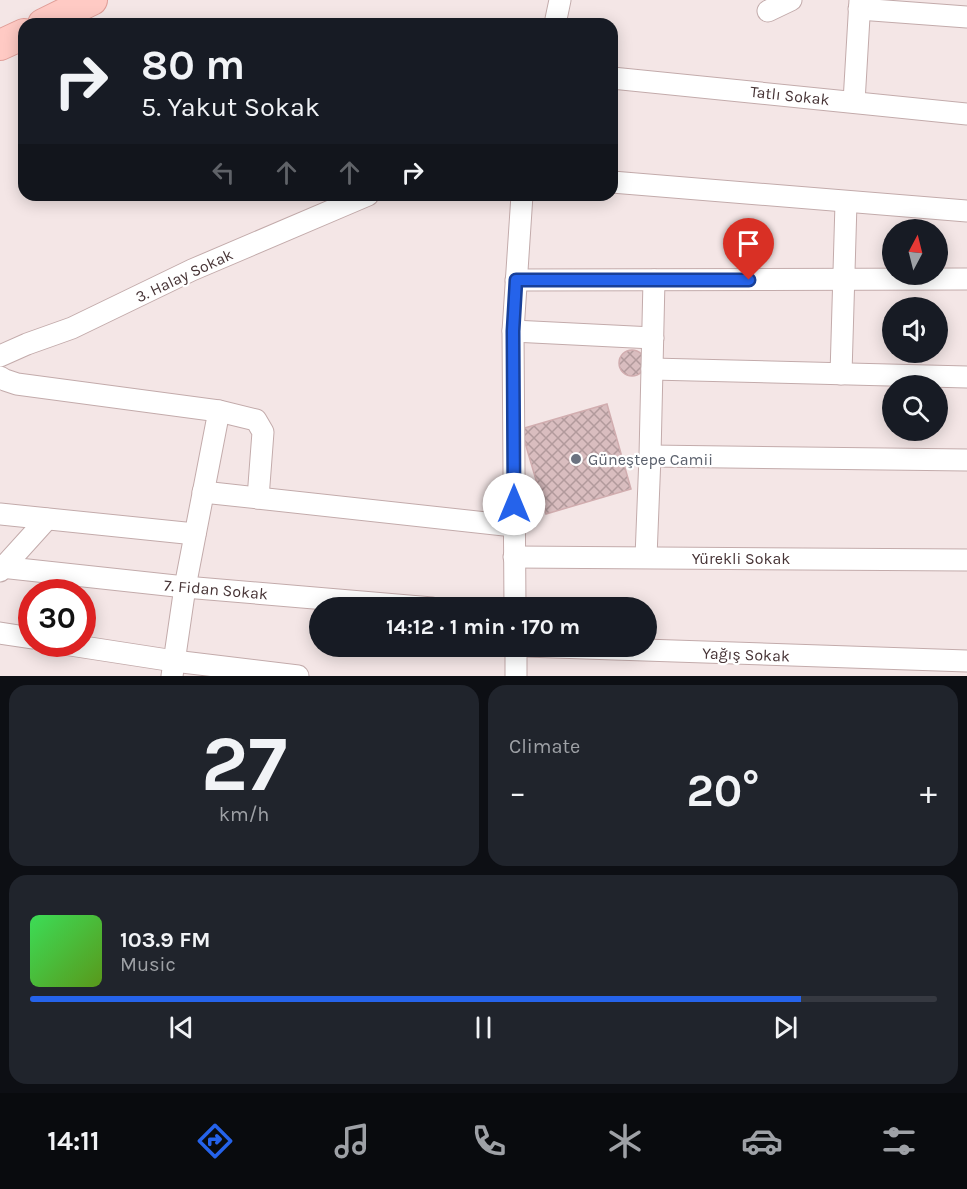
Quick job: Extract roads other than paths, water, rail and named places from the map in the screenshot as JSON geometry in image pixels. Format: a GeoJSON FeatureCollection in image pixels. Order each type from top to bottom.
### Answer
{"type":"FeatureCollection","features":[{"type":"Feature","properties":{"kind":"main road"},"geometry":{"type":"LineString","coordinates":[[55,18],[92,0]]}},
{"type":"Feature","properties":{"kind":"main road"},"geometry":{"type":"LineString","coordinates":[[0,45],[18,37]]}},
{"type":"Feature","properties":{"kind":"street"},"geometry":{"type":"LineString","coordinates":[[556,18],[560,0]]}},
{"type":"Feature","properties":{"kind":"street"},"geometry":{"type":"LineString","coordinates":[[768,11],[791,0]]}},
{"type":"Feature","properties":{"kind":"street"},"geometry":{"type":"LineString","coordinates":[[854,102],[860,5],[967,17]]}},
{"type":"Feature","properties":{"kind":"street","name":"Tatlı Sokak"},"geometry":{"type":"LineString","coordinates":[[618,79],[967,114]]}},
{"type":"Feature","properties":{"kind":"street"},"geometry":{"type":"LineString","coordinates":[[618,183],[967,212]]}},
{"type":"Feature","properties":{"kind":"street","name":"3. Halay Sokak"},"geometry":{"type":"LineString","coordinates":[[0,356],[72,328],[192,270],[354,201]]}},
{"type":"Feature","properties":{"kind":"street"},"geometry":{"type":"LineString","coordinates":[[515,597],[513,331],[522,201]]}},
{"type":"Feature","properties":{"kind":"street"},"geometry":{"type":"LineString","coordinates":[[841,374],[846,202]]}},
{"type":"Feature","properties":{"kind":"street"},"geometry":{"type":"LineString","coordinates":[[516,280],[967,279]]}},
{"type":"Feature","properties":{"kind":"street"},"geometry":{"type":"LineString","coordinates":[[646,557],[654,280]]}},
{"type":"Feature","properties":{"kind":"street"},"geometry":{"type":"LineString","coordinates":[[513,331],[653,338]]}},
{"type":"Feature","properties":{"kind":"street"},"geometry":{"type":"LineString","coordinates":[[652,369],[967,377]]}},
{"type":"Feature","properties":{"kind":"street"},"geometry":{"type":"LineString","coordinates":[[0,377],[17,384],[219,411],[256,420],[263,432],[258,498]]}},
{"type":"Feature","properties":{"kind":"street"},"geometry":{"type":"LineString","coordinates":[[173,668],[185,587],[219,411]]}},
{"type":"Feature","properties":{"kind":"street"},"geometry":{"type":"LineString","coordinates":[[650,456],[967,460]]}},
{"type":"Feature","properties":{"kind":"street"},"geometry":{"type":"LineString","coordinates":[[203,492],[514,526]]}},
{"type":"Feature","properties":{"kind":"street"},"geometry":{"type":"LineString","coordinates":[[0,514],[195,534]]}},
{"type":"Feature","properties":{"kind":"street"},"geometry":{"type":"LineString","coordinates":[[1,568],[47,519]]}},
{"type":"Feature","properties":{"kind":"street","name":"Yürekli Sokak"},"geometry":{"type":"LineString","coordinates":[[514,557],[967,560]]}},
{"type":"Feature","properties":{"kind":"street","name":"7. Fidan Sokak"},"geometry":{"type":"LineString","coordinates":[[1,568],[309,598]]}},
{"type":"Feature","properties":{"kind":"street"},"geometry":{"type":"LineString","coordinates":[[0,633],[18,636]]}},
{"type":"Feature","properties":{"kind":"street","name":"Yağış Sokak"},"geometry":{"type":"LineString","coordinates":[[657,650],[967,661]]}},
{"type":"Feature","properties":{"kind":"street"},"geometry":{"type":"LineString","coordinates":[[96,651],[173,668],[298,676]]}},
{"type":"Feature","properties":{"kind":"street"},"geometry":{"type":"LineString","coordinates":[[516,657],[516,676]]}},
{"type":"Feature","properties":{"kind":"place","name":"Güneştepe Camii"},"geometry":{"type":"Point","coordinates":[576,459]}}]}
